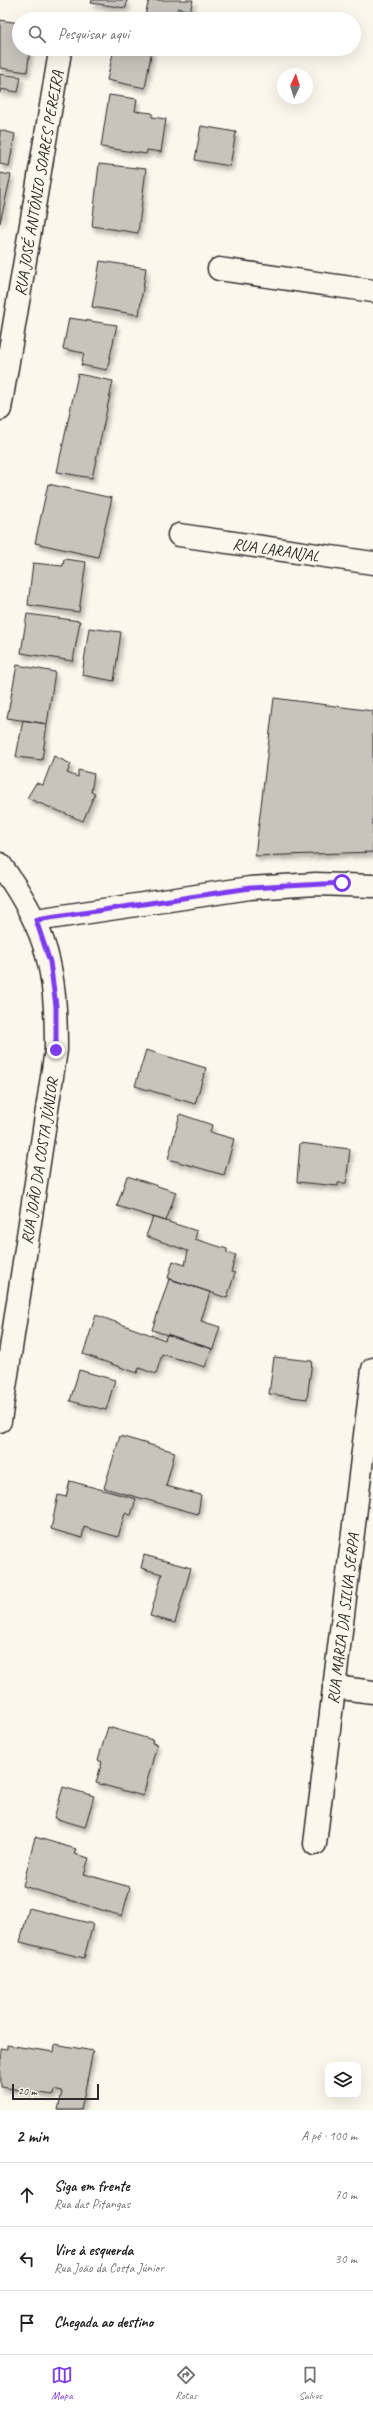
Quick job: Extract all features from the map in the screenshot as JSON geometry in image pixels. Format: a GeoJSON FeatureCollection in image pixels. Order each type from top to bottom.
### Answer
{"type":"FeatureCollection","features":[{"type":"Feature","properties":{"kind":"street","name":"RUA JOSÉ ANTÔNIO SOARES PEREIRA"},"geometry":{"type":"LineString","coordinates":[[0,408],[59,56]]}},
{"type":"Feature","properties":{"kind":"street"},"geometry":{"type":"LineString","coordinates":[[218,269],[373,291]]}},
{"type":"Feature","properties":{"kind":"street","name":"RUA LARANJAL"},"geometry":{"type":"LineString","coordinates":[[179,535],[373,563]]}},
{"type":"Feature","properties":{"kind":"street","name":"RUA JOÃO DA COSTA JÚNIOR"},"geometry":{"type":"LineString","coordinates":[[0,864],[21,894],[36,920],[50,962],[56,1006],[56,1050],[0,1421]]}},
{"type":"Feature","properties":{"kind":"street"},"geometry":{"type":"LineString","coordinates":[[36,920],[250,888],[316,884],[373,886]]}},
{"type":"Feature","properties":{"kind":"street","name":"RUA MARIA DA SILVA SERPA"},"geometry":{"type":"LineString","coordinates":[[315,1844],[373,1369]]}},
{"type":"Feature","properties":{"kind":"street"},"geometry":{"type":"LineString","coordinates":[[334,1687],[373,1692]]}},
{"type":"Feature","properties":{"kind":"building"},"geometry":{"type":"Polygon","coordinates":[[[92,0],[127,0],[126,8],[91,3],[92,0]]]}},
{"type":"Feature","properties":{"kind":"building"},"geometry":{"type":"Polygon","coordinates":[[[149,0],[193,0],[190,11],[178,8],[177,12],[146,12],[149,0]]]}},
{"type":"Feature","properties":{"kind":"building"},"geometry":{"type":"Polygon","coordinates":[[[0,20],[12,22],[12,56],[29,56],[27,72],[0,68],[0,20]]]}},
{"type":"Feature","properties":{"kind":"building"},"geometry":{"type":"Polygon","coordinates":[[[112,56],[151,56],[145,88],[107,80],[112,56]]]}},
{"type":"Feature","properties":{"kind":"building"},"geometry":{"type":"Polygon","coordinates":[[[0,74],[21,77],[18,92],[0,89],[0,74]]]}},
{"type":"Feature","properties":{"kind":"building"},"geometry":{"type":"Polygon","coordinates":[[[109,95],[137,99],[135,111],[152,113],[152,117],[166,119],[161,152],[147,150],[146,154],[101,147],[109,95]]]}},
{"type":"Feature","properties":{"kind":"building"},"geometry":{"type":"Polygon","coordinates":[[[201,126],[236,132],[230,166],[195,160],[201,126]]]}},
{"type":"Feature","properties":{"kind":"building"},"geometry":{"type":"Polygon","coordinates":[[[0,130],[15,134],[9,166],[0,164],[0,130]]]}},
{"type":"Feature","properties":{"kind":"building"},"geometry":{"type":"Polygon","coordinates":[[[99,164],[146,169],[138,233],[92,226],[99,164]]]}},
{"type":"Feature","properties":{"kind":"building"},"geometry":{"type":"Polygon","coordinates":[[[0,173],[11,175],[0,223],[0,173]]]}},
{"type":"Feature","properties":{"kind":"building"},"geometry":{"type":"Polygon","coordinates":[[[100,261],[146,268],[139,315],[92,307],[100,261]]]}},
{"type":"Feature","properties":{"kind":"building"},"geometry":{"type":"Polygon","coordinates":[[[69,318],[117,325],[107,370],[81,365],[84,353],[63,349],[69,318]]]}},
{"type":"Feature","properties":{"kind":"building"},"geometry":{"type":"Polygon","coordinates":[[[78,374],[113,381],[92,478],[57,472],[78,374]]]}},
{"type":"Feature","properties":{"kind":"building"},"geometry":{"type":"Polygon","coordinates":[[[48,484],[112,498],[98,557],[35,543],[48,484]]]}},
{"type":"Feature","properties":{"kind":"building"},"geometry":{"type":"Polygon","coordinates":[[[64,559],[86,562],[79,612],[28,605],[33,563],[63,566],[64,559]]]}},
{"type":"Feature","properties":{"kind":"building"},"geometry":{"type":"Polygon","coordinates":[[[27,614],[80,621],[73,661],[21,653],[27,614]]]}},
{"type":"Feature","properties":{"kind":"building"},"geometry":{"type":"Polygon","coordinates":[[[89,628],[121,632],[114,681],[82,675],[89,628]]]}},
{"type":"Feature","properties":{"kind":"building"},"geometry":{"type":"Polygon","coordinates":[[[17,665],[55,672],[47,724],[7,718],[17,665]]]}},
{"type":"Feature","properties":{"kind":"building"},"geometry":{"type":"Polygon","coordinates":[[[274,698],[373,711],[373,852],[255,856],[274,698]]]}},
{"type":"Feature","properties":{"kind":"building"},"geometry":{"type":"Polygon","coordinates":[[[23,720],[47,724],[42,760],[16,757],[23,720]]]}},
{"type":"Feature","properties":{"kind":"building"},"geometry":{"type":"Polygon","coordinates":[[[54,756],[71,764],[67,773],[78,777],[78,770],[94,774],[91,792],[95,793],[83,821],[27,798],[36,783],[43,785],[54,756]]]}},
{"type":"Feature","properties":{"kind":"building"},"geometry":{"type":"Polygon","coordinates":[[[146,1050],[206,1068],[195,1104],[135,1086],[146,1050]]]}},
{"type":"Feature","properties":{"kind":"building"},"geometry":{"type":"Polygon","coordinates":[[[180,1114],[212,1125],[210,1132],[234,1139],[224,1175],[168,1159],[180,1114]]]}},
{"type":"Feature","properties":{"kind":"building"},"geometry":{"type":"Polygon","coordinates":[[[300,1143],[350,1149],[346,1183],[338,1183],[338,1186],[297,1182],[300,1143]]]}},
{"type":"Feature","properties":{"kind":"building"},"geometry":{"type":"Polygon","coordinates":[[[127,1176],[176,1192],[166,1221],[117,1206],[127,1176]]]}},
{"type":"Feature","properties":{"kind":"building"},"geometry":{"type":"Polygon","coordinates":[[[153,1217],[197,1231],[195,1239],[227,1249],[227,1253],[236,1255],[231,1272],[235,1273],[227,1298],[168,1278],[173,1261],[185,1265],[188,1251],[146,1236],[153,1217]]]}},
{"type":"Feature","properties":{"kind":"building"},"geometry":{"type":"Polygon","coordinates":[[[169,1279],[210,1292],[201,1321],[220,1327],[213,1349],[152,1330],[169,1279]]]}},
{"type":"Feature","properties":{"kind":"building"},"geometry":{"type":"Polygon","coordinates":[[[96,1315],[165,1340],[167,1334],[212,1349],[205,1367],[162,1354],[156,1374],[139,1368],[137,1373],[83,1354],[96,1315]]]}},
{"type":"Feature","properties":{"kind":"building"},"geometry":{"type":"Polygon","coordinates":[[[274,1357],[312,1361],[307,1399],[269,1394],[274,1357]]]}},
{"type":"Feature","properties":{"kind":"building"},"geometry":{"type":"Polygon","coordinates":[[[79,1370],[115,1380],[106,1410],[70,1401],[79,1370]]]}},
{"type":"Feature","properties":{"kind":"building"},"geometry":{"type":"Polygon","coordinates":[[[120,1436],[175,1452],[166,1486],[201,1495],[198,1514],[104,1488],[120,1436]]]}},
{"type":"Feature","properties":{"kind":"building"},"geometry":{"type":"Polygon","coordinates":[[[70,1481],[136,1499],[131,1515],[125,1513],[118,1537],[84,1527],[82,1538],[51,1529],[58,1495],[66,1497],[70,1481]]]}},
{"type":"Feature","properties":{"kind":"building"},"geometry":{"type":"Polygon","coordinates":[[[144,1555],[191,1568],[175,1623],[150,1616],[162,1574],[141,1568],[144,1555]]]}},
{"type":"Feature","properties":{"kind":"building"},"geometry":{"type":"Polygon","coordinates":[[[108,1727],[153,1740],[152,1743],[157,1744],[143,1796],[96,1783],[102,1762],[98,1760],[108,1727]]]}},
{"type":"Feature","properties":{"kind":"building"},"geometry":{"type":"Polygon","coordinates":[[[63,1787],[94,1796],[85,1827],[54,1818],[63,1787]]]}},
{"type":"Feature","properties":{"kind":"building"},"geometry":{"type":"Polygon","coordinates":[[[35,1837],[76,1849],[74,1854],[89,1858],[84,1874],[130,1887],[122,1916],[23,1886],[35,1837]]]}},
{"type":"Feature","properties":{"kind":"building"},"geometry":{"type":"Polygon","coordinates":[[[29,1908],[93,1924],[84,1958],[20,1942],[29,1908]]]}},
{"type":"Feature","properties":{"kind":"building"},"geometry":{"type":"Polygon","coordinates":[[[55,2044],[93,2051],[81,2110],[58,2110],[62,2092],[54,2090],[53,2095],[1,2087],[0,2048],[7,2049],[7,2045],[54,2052],[55,2044]]]}},
{"type":"Feature","properties":{"kind":"route"},"geometry":{"type":"LineString","coordinates":[[56,1050],[56,1006],[50,962],[36,920],[250,888],[342,883]]}}]}
